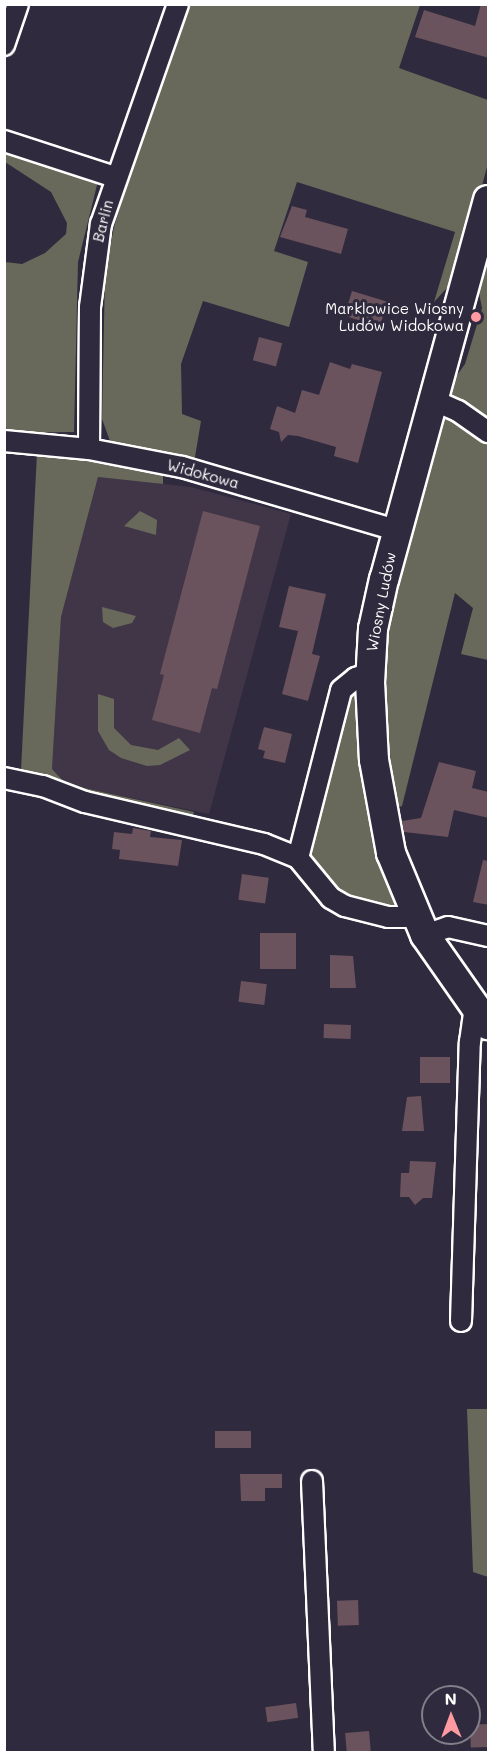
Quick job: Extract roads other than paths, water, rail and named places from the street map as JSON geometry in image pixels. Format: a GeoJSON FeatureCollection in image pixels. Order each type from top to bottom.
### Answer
{"type":"FeatureCollection","features":[{"type":"Feature","properties":{"kind":"street"},"geometry":{"type":"LineString","coordinates":[[4,45],[18,4]]}},
{"type":"Feature","properties":{"kind":"street","name":"Barlin"},"geometry":{"type":"LineString","coordinates":[[89,449],[93,267],[115,177],[178,4]]}},
{"type":"Feature","properties":{"kind":"street"},"geometry":{"type":"LineString","coordinates":[[4,141],[115,177]]}},
{"type":"Feature","properties":{"kind":"street","name":"Wiosny Ludów"},"geometry":{"type":"LineString","coordinates":[[482,1016],[420,926],[383,820],[374,760],[370,673],[376,613],[396,530],[489,200]]}},
{"type":"Feature","properties":{"kind":"street"},"geometry":{"type":"LineString","coordinates":[[433,400],[489,432]]}},
{"type":"Feature","properties":{"kind":"street","name":"Widokowa"},"geometry":{"type":"LineString","coordinates":[[4,441],[89,449],[182,467],[396,530]]}},
{"type":"Feature","properties":{"kind":"street"},"geometry":{"type":"LineString","coordinates":[[298,858],[341,690],[356,678],[370,673]]}},
{"type":"Feature","properties":{"kind":"street"},"geometry":{"type":"LineString","coordinates":[[4,778],[43,786],[85,802],[264,843],[298,858],[332,898],[345,906],[420,926],[448,927],[489,936]]}},
{"type":"Feature","properties":{"kind":"street"},"geometry":{"type":"LineString","coordinates":[[461,1321],[470,1042],[482,1016]]}},
{"type":"Feature","properties":{"kind":"street"},"geometry":{"type":"LineString","coordinates":[[312,1481],[324,1752]]}},
{"type":"Feature","properties":{"kind":"place","name":"Marklowice Wiosny Ludów Widokowa"},"geometry":{"type":"Point","coordinates":[476,317]}}]}
